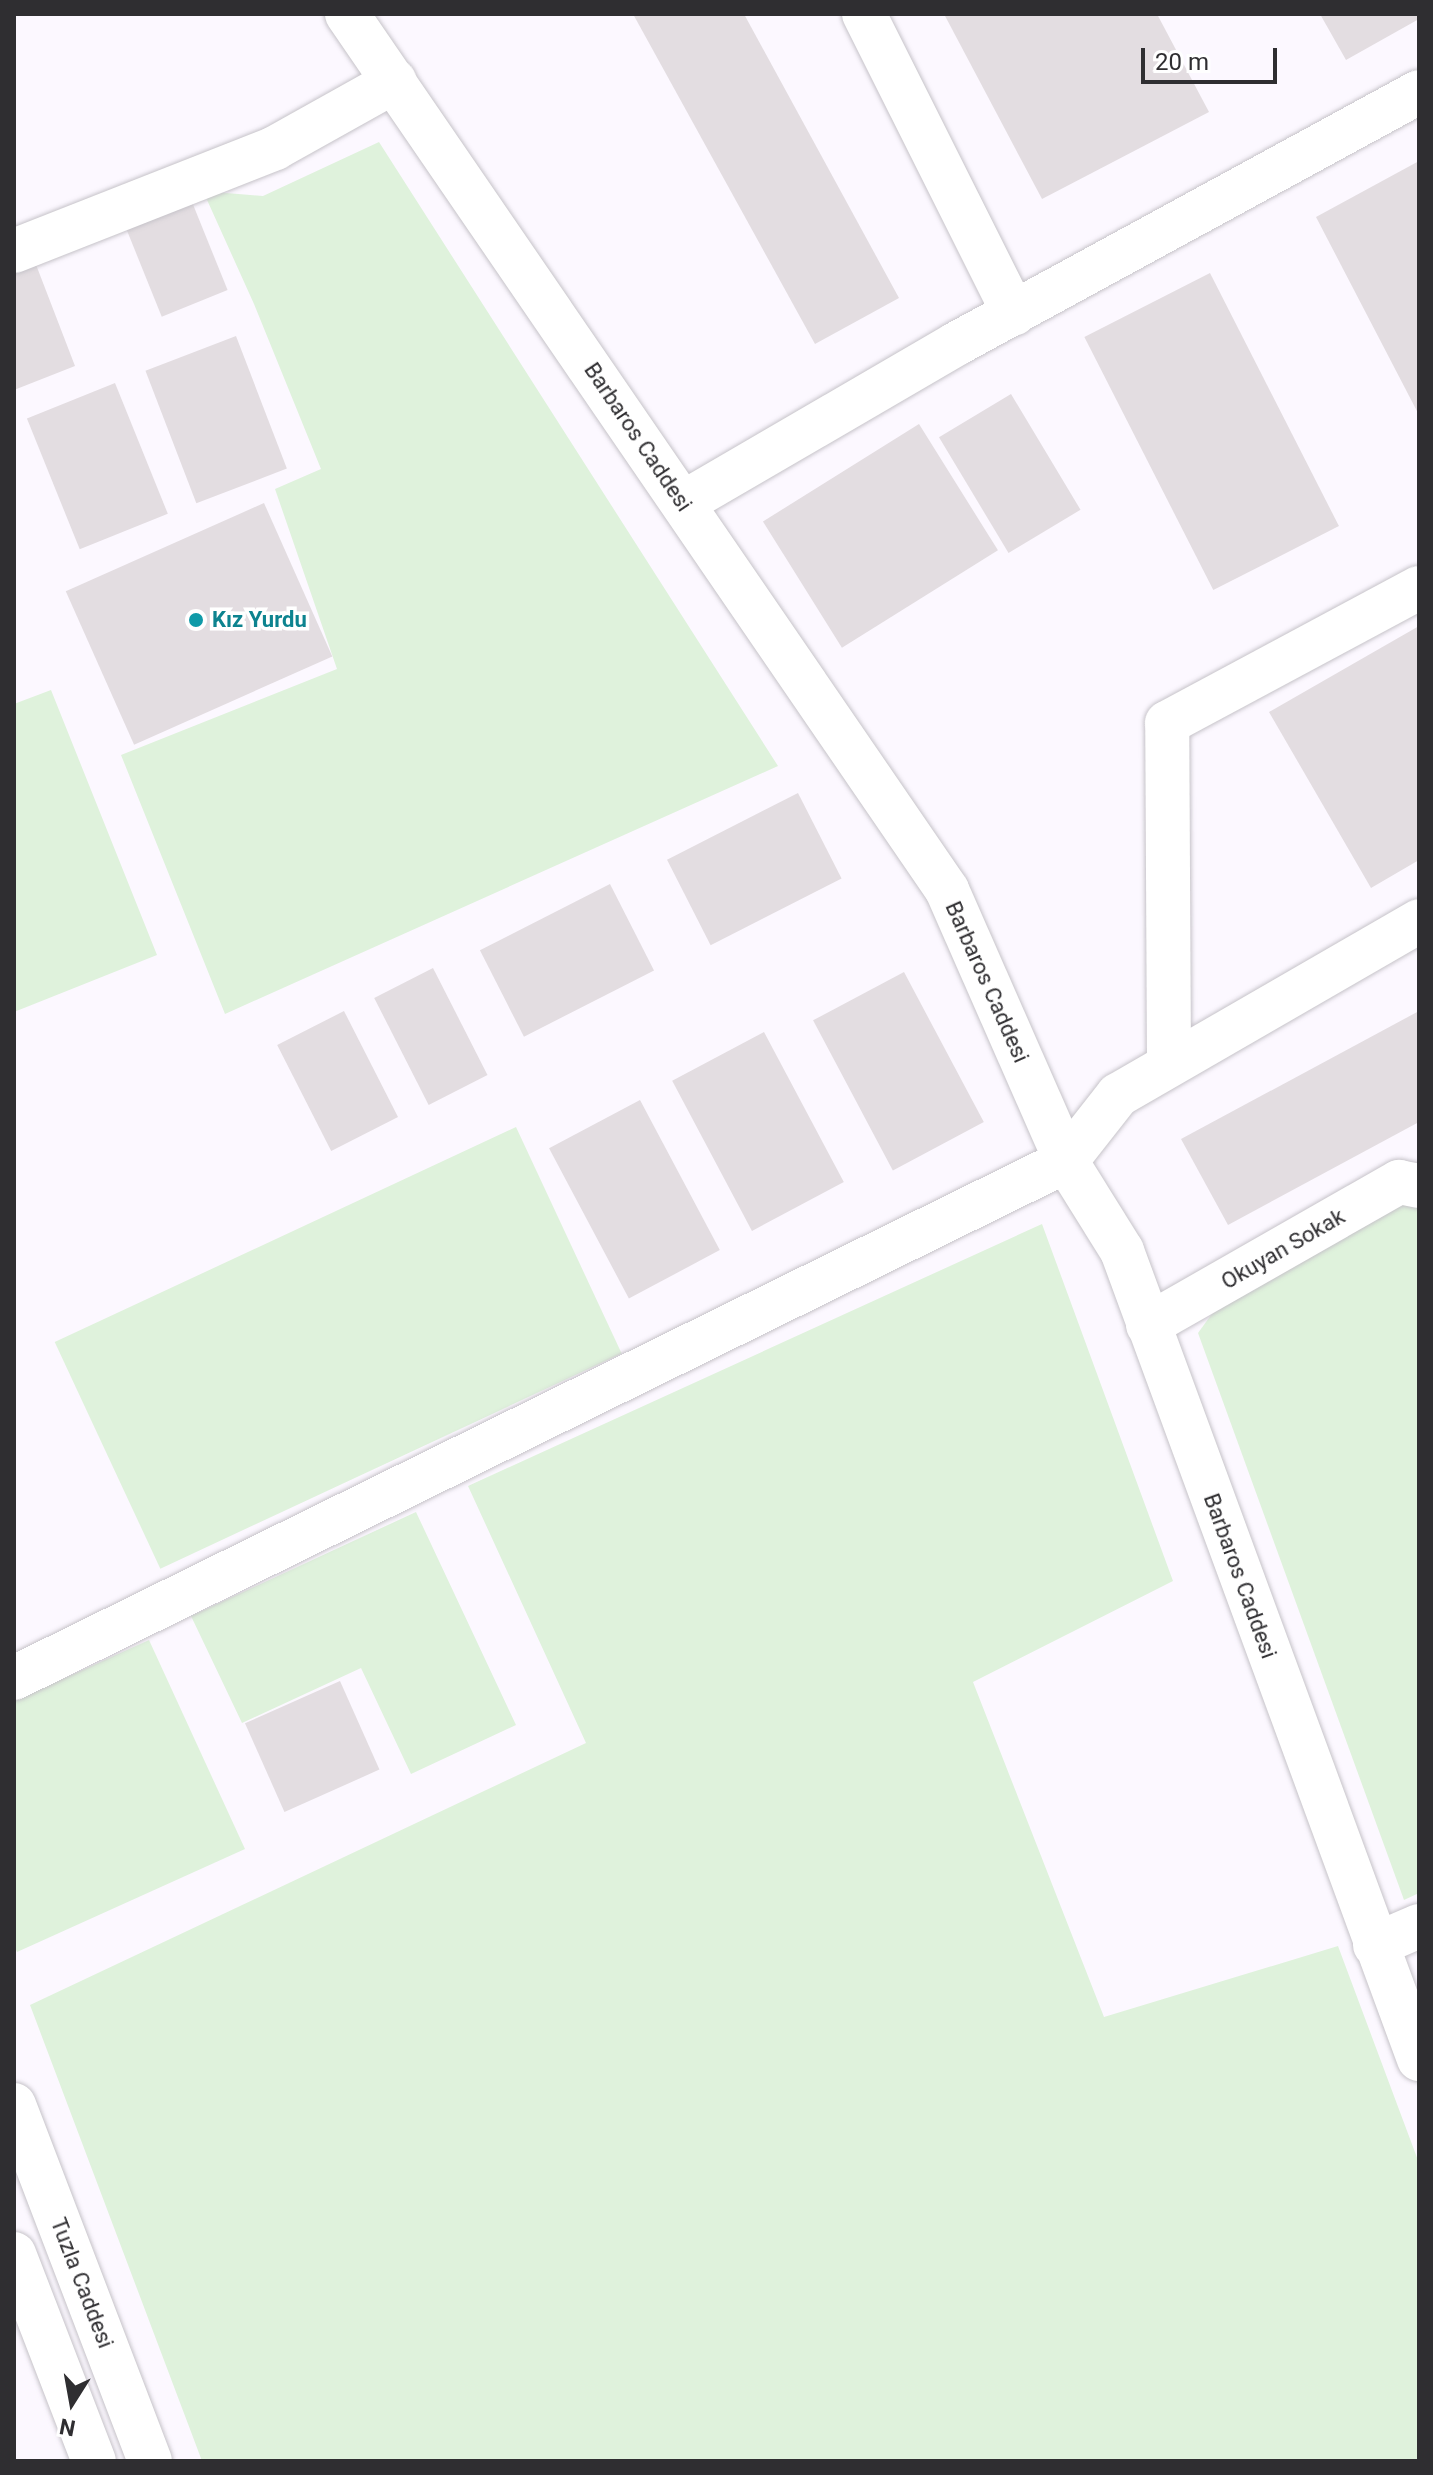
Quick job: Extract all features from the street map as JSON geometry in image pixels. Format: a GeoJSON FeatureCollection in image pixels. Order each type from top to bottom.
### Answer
{"type":"FeatureCollection","features":[{"type":"Feature","properties":{"kind":"street","name":"Barbaros Caddesi"},"geometry":{"type":"LineString","coordinates":[[347,14],[947,890],[1066,1161],[1122,1251],[1419,2059]]}},
{"type":"Feature","properties":{"kind":"street"},"geometry":{"type":"LineString","coordinates":[[864,14],[1014,313]]}},
{"type":"Feature","properties":{"kind":"street"},"geometry":{"type":"LineString","coordinates":[[14,251],[275,148],[395,81]]}},
{"type":"Feature","properties":{"kind":"street"},"geometry":{"type":"LineString","coordinates":[[683,503],[1014,313],[1419,92]]}},
{"type":"Feature","properties":{"kind":"street"},"geometry":{"type":"LineString","coordinates":[[1169,1063],[1167,723],[1419,588]]}},
{"type":"Feature","properties":{"kind":"street"},"geometry":{"type":"LineString","coordinates":[[14,1678],[1066,1161],[1118,1095],[1419,921]]}},
{"type":"Feature","properties":{"kind":"street","name":"Okuyan Sokak"},"geometry":{"type":"LineString","coordinates":[[1148,1325],[1399,1182],[1419,1186]]}},
{"type":"Feature","properties":{"kind":"street"},"geometry":{"type":"LineString","coordinates":[[1375,1945],[1419,1926]]}},
{"type":"Feature","properties":{"kind":"street","name":"Tuzla Caddesi"},"geometry":{"type":"LineString","coordinates":[[14,2105],[150,2461]]}},
{"type":"Feature","properties":{"kind":"street"},"geometry":{"type":"LineString","coordinates":[[14,2254],[94,2461]]}},
{"type":"Feature","properties":{"kind":"green space"},"geometry":{"type":"Polygon","coordinates":[[[379,142],[778,766],[225,1014],[121,755],[337,669],[275,489],[321,469],[254,304],[203,191],[263,196],[379,142]]]}},
{"type":"Feature","properties":{"kind":"green space"},"geometry":{"type":"Polygon","coordinates":[[[51,690],[157,955],[14,1012],[14,704],[51,690]]]}},
{"type":"Feature","properties":{"kind":"green space"},"geometry":{"type":"Polygon","coordinates":[[[516,1127],[622,1354],[160,1569],[55,1342],[516,1127]]]}},
{"type":"Feature","properties":{"kind":"green space"},"geometry":{"type":"Polygon","coordinates":[[[1409,1200],[1419,1201],[1419,1893],[1404,1900],[1198,1333],[1222,1300],[1409,1200]]]}},
{"type":"Feature","properties":{"kind":"green space"},"geometry":{"type":"Polygon","coordinates":[[[1042,1224],[1173,1581],[973,1682],[1104,2017],[1338,1946],[1419,2163],[1419,2461],[202,2461],[30,2005],[586,1743],[468,1486],[1042,1224]]]}},
{"type":"Feature","properties":{"kind":"green space"},"geometry":{"type":"Polygon","coordinates":[[[416,1512],[516,1725],[411,1774],[361,1668],[242,1723],[191,1616],[416,1512]]]}},
{"type":"Feature","properties":{"kind":"green space"},"geometry":{"type":"Polygon","coordinates":[[[149,1640],[245,1849],[17,1952],[14,1945],[14,1701],[149,1640]]]}},
{"type":"Feature","properties":{"kind":"building"},"geometry":{"type":"Polygon","coordinates":[[[633,14],[744,14],[899,298],[815,344],[633,14]]]}},
{"type":"Feature","properties":{"kind":"building"},"geometry":{"type":"Polygon","coordinates":[[[944,14],[1157,14],[1209,112],[1042,199],[944,14]]]}},
{"type":"Feature","properties":{"kind":"building"},"geometry":{"type":"Polygon","coordinates":[[[1320,14],[1416,14],[1419,19],[1346,60],[1320,14]]]}},
{"type":"Feature","properties":{"kind":"building"},"geometry":{"type":"Polygon","coordinates":[[[1419,161],[1419,415],[1316,217],[1419,161]]]}},
{"type":"Feature","properties":{"kind":"building"},"geometry":{"type":"Polygon","coordinates":[[[192,202],[228,290],[162,317],[126,229],[192,202]]]}},
{"type":"Feature","properties":{"kind":"building"},"geometry":{"type":"Polygon","coordinates":[[[35,262],[75,366],[14,390],[14,270],[35,262]]]}},
{"type":"Feature","properties":{"kind":"building"},"geometry":{"type":"Polygon","coordinates":[[[1210,273],[1339,526],[1213,590],[1084,337],[1210,273]]]}},
{"type":"Feature","properties":{"kind":"building"},"geometry":{"type":"Polygon","coordinates":[[[236,336],[287,469],[196,503],[145,371],[236,336]]]}},
{"type":"Feature","properties":{"kind":"building"},"geometry":{"type":"Polygon","coordinates":[[[115,383],[168,514],[80,549],[27,419],[115,383]]]}},
{"type":"Feature","properties":{"kind":"building"},"geometry":{"type":"Polygon","coordinates":[[[1011,394],[1081,510],[1009,553],[939,437],[1011,394]]]}},
{"type":"Feature","properties":{"kind":"building"},"geometry":{"type":"Polygon","coordinates":[[[919,424],[998,550],[842,648],[763,522],[919,424]]]}},
{"type":"Feature","properties":{"kind":"building","name":"Kız Yurdu"},"geometry":{"type":"Polygon","coordinates":[[[264,503],[332,656],[134,745],[66,591],[264,503]]]}},
{"type":"Feature","properties":{"kind":"building"},"geometry":{"type":"Polygon","coordinates":[[[1419,626],[1419,860],[1371,888],[1269,712],[1419,626]]]}},
{"type":"Feature","properties":{"kind":"building"},"geometry":{"type":"Polygon","coordinates":[[[798,793],[842,879],[711,945],[667,860],[798,793]]]}},
{"type":"Feature","properties":{"kind":"building"},"geometry":{"type":"Polygon","coordinates":[[[610,884],[654,970],[524,1037],[480,950],[610,884]]]}},
{"type":"Feature","properties":{"kind":"building"},"geometry":{"type":"Polygon","coordinates":[[[433,968],[487,1075],[429,1105],[374,998],[433,968]]]}},
{"type":"Feature","properties":{"kind":"building"},"geometry":{"type":"Polygon","coordinates":[[[904,972],[984,1122],[893,1170],[813,1020],[904,972]]]}},
{"type":"Feature","properties":{"kind":"building"},"geometry":{"type":"Polygon","coordinates":[[[344,1011],[398,1117],[331,1151],[277,1045],[344,1011]]]}},
{"type":"Feature","properties":{"kind":"building"},"geometry":{"type":"Polygon","coordinates":[[[1419,1011],[1419,1122],[1228,1225],[1181,1139],[1419,1011]]]}},
{"type":"Feature","properties":{"kind":"building"},"geometry":{"type":"Polygon","coordinates":[[[764,1032],[844,1182],[752,1231],[672,1081],[764,1032]]]}},
{"type":"Feature","properties":{"kind":"building"},"geometry":{"type":"Polygon","coordinates":[[[640,1100],[720,1250],[629,1298],[549,1148],[640,1100]]]}},
{"type":"Feature","properties":{"kind":"building"},"geometry":{"type":"Polygon","coordinates":[[[340,1681],[379,1770],[284,1812],[245,1723],[340,1681]]]}},
{"type":"Feature","properties":{"kind":"place","name":"Kız Yurdu"},"geometry":{"type":"Point","coordinates":[196,620]}}]}
